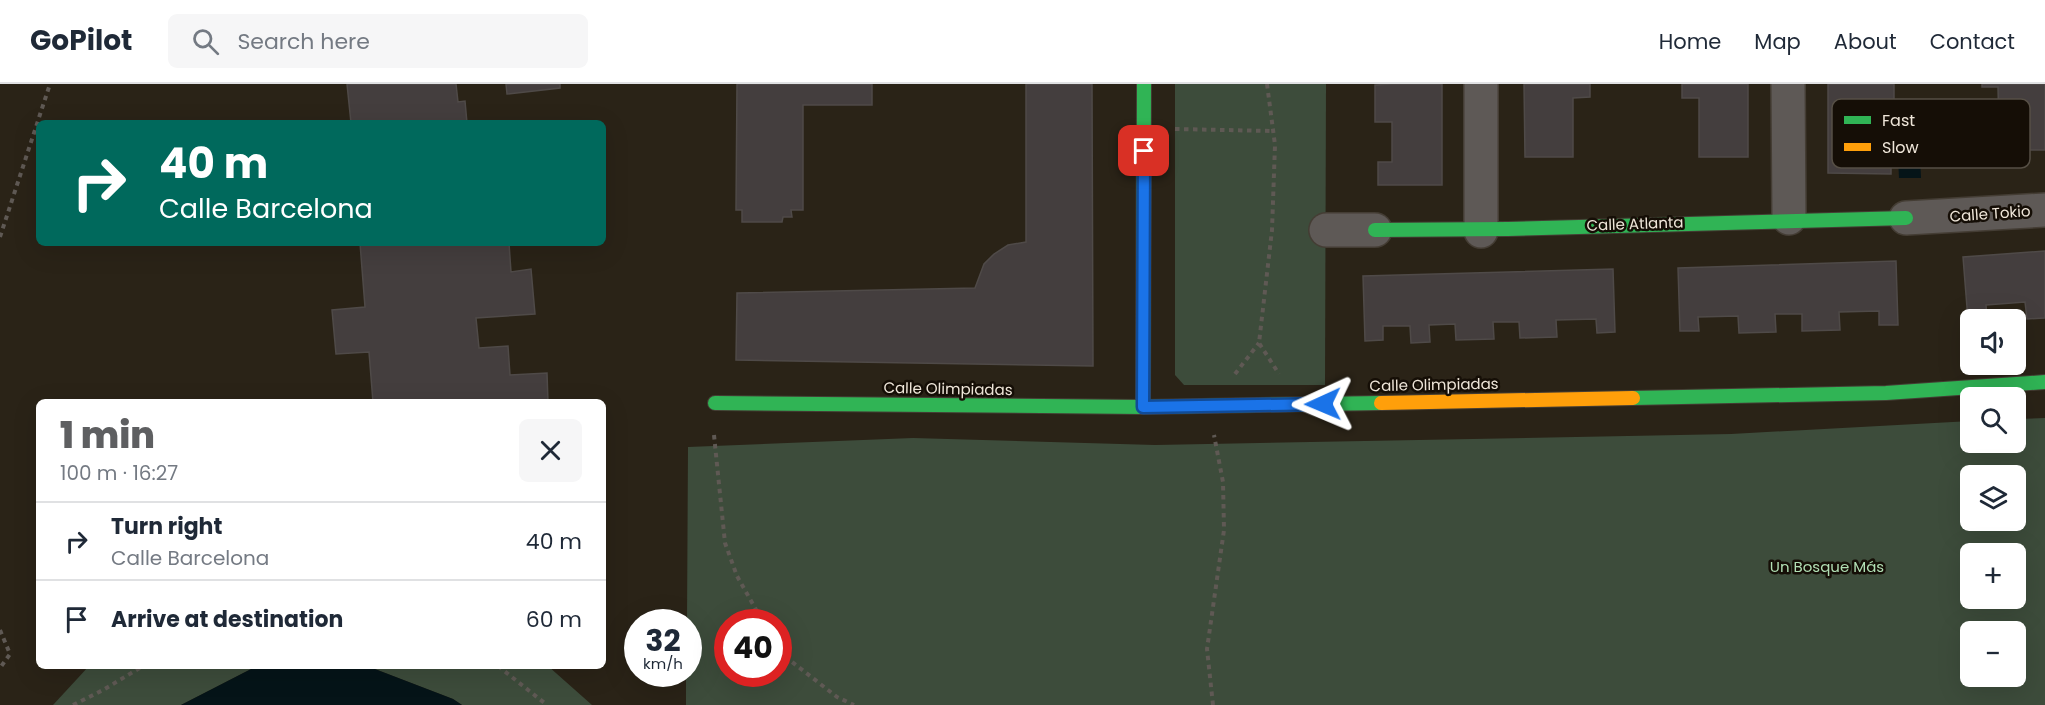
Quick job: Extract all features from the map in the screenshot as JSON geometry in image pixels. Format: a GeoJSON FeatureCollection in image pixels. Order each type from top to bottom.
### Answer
{"type":"FeatureCollection","features":[{"type":"Feature","properties":{"kind":"street"},"geometry":{"type":"LineString","coordinates":[[1143,407],[1144,84]]}},
{"type":"Feature","properties":{"kind":"street"},"geometry":{"type":"LineString","coordinates":[[1481,84],[1481,231]]}},
{"type":"Feature","properties":{"kind":"street"},"geometry":{"type":"LineString","coordinates":[[1788,84],[1789,218]]}},
{"type":"Feature","properties":{"kind":"street","name":"Calle Tokio"},"geometry":{"type":"LineString","coordinates":[[1935,217],[2045,210]]}},
{"type":"Feature","properties":{"kind":"street","name":"Calle Atlanta"},"geometry":{"type":"LineString","coordinates":[[1326,230],[1481,231],[1789,218],[1935,217]]}},
{"type":"Feature","properties":{"kind":"street","name":"Calle Olimpiadas"},"geometry":{"type":"LineString","coordinates":[[715,403],[1209,406],[1886,393],[2045,382]]}},
{"type":"Feature","properties":{"kind":"path"},"geometry":{"type":"LineString","coordinates":[[38,120],[50,84]]}},
{"type":"Feature","properties":{"kind":"path"},"geometry":{"type":"LineString","coordinates":[[1267,84],[1275,145],[1272,230],[1259,343],[1300,404]]}},
{"type":"Feature","properties":{"kind":"path"},"geometry":{"type":"LineString","coordinates":[[0,237],[36,127]]}},
{"type":"Feature","properties":{"kind":"path"},"geometry":{"type":"LineString","coordinates":[[1144,128],[1273,131]]}},
{"type":"Feature","properties":{"kind":"path"},"geometry":{"type":"LineString","coordinates":[[715,403],[714,427],[725,543],[737,576],[756,609]]}},
{"type":"Feature","properties":{"kind":"path"},"geometry":{"type":"LineString","coordinates":[[1209,406],[1223,482],[1224,530],[1207,649],[1213,705]]}},
{"type":"Feature","properties":{"kind":"path"},"geometry":{"type":"LineString","coordinates":[[0,630],[10,654],[0,668]]}},
{"type":"Feature","properties":{"kind":"path"},"geometry":{"type":"LineString","coordinates":[[792,662],[837,697],[854,705]]}},
{"type":"Feature","properties":{"kind":"path"},"geometry":{"type":"LineString","coordinates":[[73,705],[137,669]]}},
{"type":"Feature","properties":{"kind":"path"},"geometry":{"type":"LineString","coordinates":[[502,669],[547,705]]}},
{"type":"Feature","properties":{"kind":"green space"},"geometry":{"type":"Polygon","coordinates":[[[1175,84],[1326,84],[1325,385],[1184,385],[1175,375],[1175,84]]]}},
{"type":"Feature","properties":{"kind":"green space","name":"Un Bosque Más"},"geometry":{"type":"Polygon","coordinates":[[[2045,418],[2045,705],[686,705],[686,687],[702,687],[702,609],[687,609],[688,447],[913,438],[1155,445],[1731,434],[1960,422],[1960,453],[2026,453],[2026,419],[2045,418]]]}},
{"type":"Feature","properties":{"kind":"green space"},"geometry":{"type":"Polygon","coordinates":[[[86,669],[251,669],[181,705],[53,705],[86,669]]]}},
{"type":"Feature","properties":{"kind":"green space"},"geometry":{"type":"Polygon","coordinates":[[[375,669],[551,669],[592,705],[462,705],[453,699],[375,669]]]}},
{"type":"Feature","properties":{"kind":"shaded area"},"geometry":{"type":"Polygon","coordinates":[[[1899,168],[1921,168],[1921,178],[1899,178],[1899,168]]]}},
{"type":"Feature","properties":{"kind":"shaded area"},"geometry":{"type":"Polygon","coordinates":[[[251,669],[375,669],[453,699],[462,705],[181,705],[251,669]]]}},
{"type":"Feature","properties":{"kind":"building"},"geometry":{"type":"Polygon","coordinates":[[[347,84],[456,84],[458,102],[465,101],[467,120],[351,120],[347,84]]]}},
{"type":"Feature","properties":{"kind":"building"},"geometry":{"type":"Polygon","coordinates":[[[506,84],[560,84],[560,88],[507,94],[506,84]]]}},
{"type":"Feature","properties":{"kind":"building"},"geometry":{"type":"Polygon","coordinates":[[[737,84],[872,84],[872,105],[803,105],[803,210],[791,210],[792,217],[783,217],[782,222],[742,222],[742,210],[736,210],[737,84]]]}},
{"type":"Feature","properties":{"kind":"building"},"geometry":{"type":"Polygon","coordinates":[[[1026,84],[1092,84],[1093,366],[736,360],[737,293],[975,288],[984,264],[994,254],[1008,245],[1026,242],[1026,84]]]}},
{"type":"Feature","properties":{"kind":"building"},"geometry":{"type":"Polygon","coordinates":[[[1442,84],[1442,185],[1378,185],[1378,162],[1392,162],[1392,122],[1375,122],[1375,85],[1442,84]]]}},
{"type":"Feature","properties":{"kind":"building"},"geometry":{"type":"Polygon","coordinates":[[[1524,84],[1590,84],[1590,97],[1573,98],[1573,157],[1525,157],[1524,84]]]}},
{"type":"Feature","properties":{"kind":"building"},"geometry":{"type":"Polygon","coordinates":[[[1682,84],[1748,84],[1748,157],[1699,157],[1699,98],[1682,98],[1682,84]]]}},
{"type":"Feature","properties":{"kind":"building"},"geometry":{"type":"Polygon","coordinates":[[[1828,84],[1894,84],[1894,99],[1832,99],[1832,168],[1891,168],[1891,174],[1828,173],[1828,84]]]}},
{"type":"Feature","properties":{"kind":"building"},"geometry":{"type":"Polygon","coordinates":[[[1982,84],[2045,84],[2045,150],[2030,150],[2030,99],[1998,99],[1998,87],[1982,87],[1982,84]]]}},
{"type":"Feature","properties":{"kind":"building"},"geometry":{"type":"Polygon","coordinates":[[[360,246],[509,246],[511,272],[531,269],[535,314],[476,318],[479,348],[508,346],[510,375],[547,373],[548,399],[373,399],[369,352],[336,354],[332,310],[365,307],[360,246]]]}},
{"type":"Feature","properties":{"kind":"building"},"geometry":{"type":"Polygon","coordinates":[[[2045,251],[2045,318],[2027,319],[2025,302],[1986,305],[1986,309],[1967,309],[1963,257],[2045,251]]]}},
{"type":"Feature","properties":{"kind":"building"},"geometry":{"type":"Polygon","coordinates":[[[1896,261],[1898,325],[1879,325],[1879,311],[1839,312],[1840,330],[1802,331],[1802,314],[1775,314],[1776,332],[1739,333],[1738,316],[1698,317],[1699,331],[1680,331],[1678,268],[1896,261]]]}},
{"type":"Feature","properties":{"kind":"building"},"geometry":{"type":"Polygon","coordinates":[[[1613,269],[1615,332],[1597,333],[1596,319],[1556,320],[1557,337],[1520,338],[1519,322],[1493,322],[1494,339],[1456,340],[1455,324],[1429,325],[1430,342],[1411,343],[1410,326],[1383,326],[1383,340],[1365,341],[1363,276],[1613,269]]]}},
{"type":"Feature","properties":{"kind":"traffic: fast"},"geometry":{"type":"LineString","coordinates":[[1143,407],[1144,84]]}},
{"type":"Feature","properties":{"kind":"traffic: fast"},"geometry":{"type":"LineString","coordinates":[[1375,230],[1508,229],[1906,218]]}},
{"type":"Feature","properties":{"kind":"traffic: fast"},"geometry":{"type":"LineString","coordinates":[[1633,398],[1886,393],[2045,382]]}},
{"type":"Feature","properties":{"kind":"traffic: fast"},"geometry":{"type":"LineString","coordinates":[[715,403],[1143,407],[1381,403]]}},
{"type":"Feature","properties":{"kind":"traffic: slow"},"geometry":{"type":"LineString","coordinates":[[1381,403],[1633,398]]}},
{"type":"Feature","properties":{"kind":"route"},"geometry":{"type":"LineString","coordinates":[[1144,151],[1143,407],[1323,404]]}}]}
